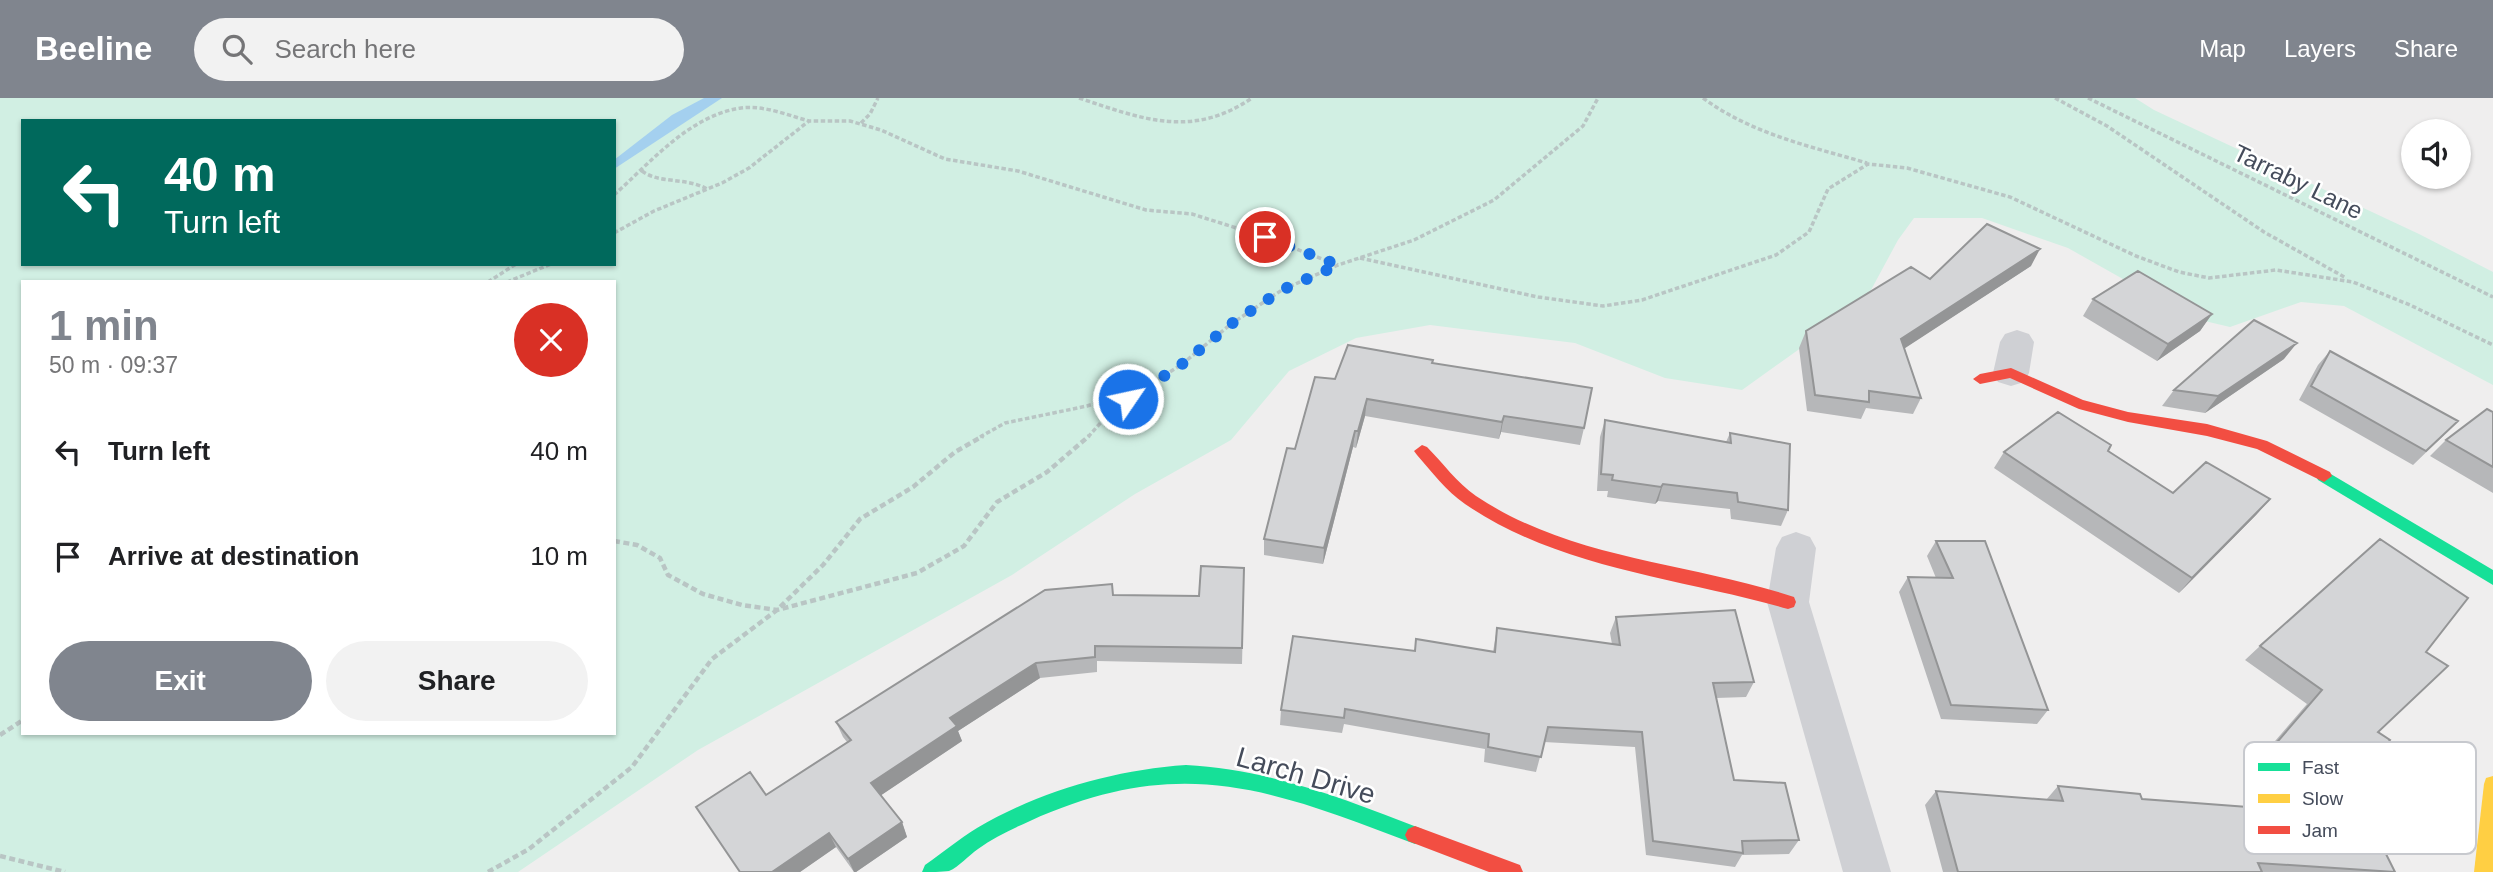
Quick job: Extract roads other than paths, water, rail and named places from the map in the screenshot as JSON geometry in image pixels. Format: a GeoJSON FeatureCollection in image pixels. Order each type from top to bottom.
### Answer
{"type":"FeatureCollection","features":[{"type":"Feature","properties":{"kind":"street"},"geometry":{"type":"LineString","coordinates":[[2003,365],[2079,404],[2128,417],[2207,430],[2262,445],[2303,463],[2493,578]]}},
{"type":"Feature","properties":{"kind":"street"},"geometry":{"type":"LineString","coordinates":[[1422,451],[1469,499],[1524,533],[1600,558],[1746,586],[1788,602]]}},
{"type":"Feature","properties":{"kind":"street"},"geometry":{"type":"LineString","coordinates":[[1796,548],[1788,602],[1867,872]]}},
{"type":"Feature","properties":{"kind":"street","name":"Larch Drive"},"geometry":{"type":"LineString","coordinates":[[932,872],[991,830],[1066,798],[1119,779],[1184,773],[1251,780],[1321,800],[1513,872]]}},
{"type":"Feature","properties":{"kind":"street"},"geometry":{"type":"LineString","coordinates":[[2484,872],[2493,784]]}},
{"type":"Feature","properties":{"kind":"water"},"geometry":{"type":"Polygon","coordinates":[[[704,98],[722,98],[616,168],[616,158],[672,115],[704,98]]]}}]}
